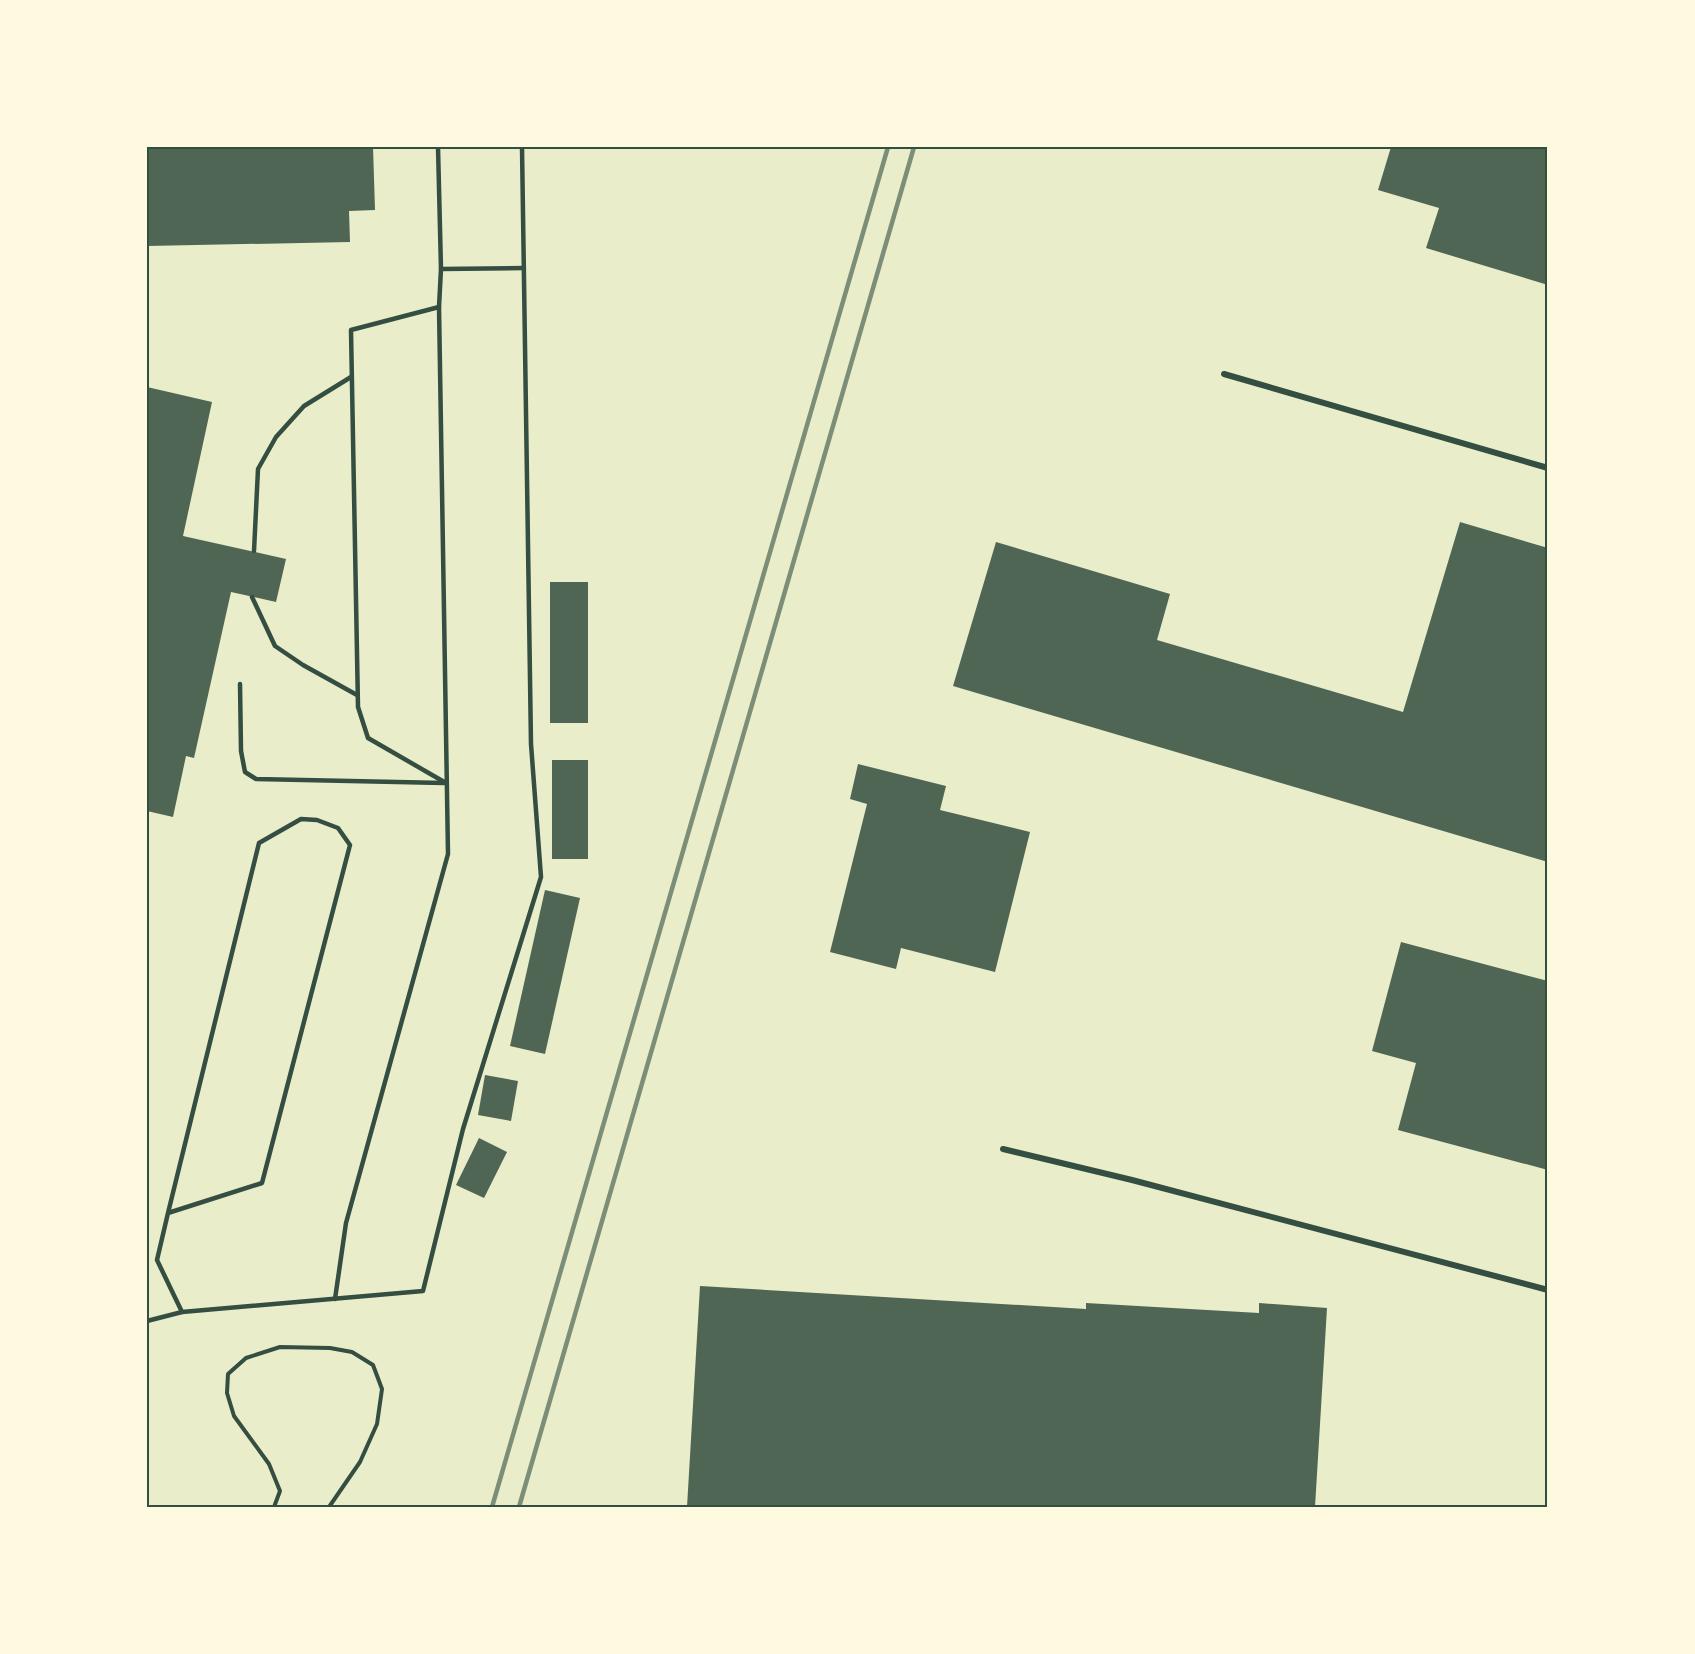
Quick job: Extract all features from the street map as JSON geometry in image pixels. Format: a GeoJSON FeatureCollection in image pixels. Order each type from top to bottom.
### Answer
{"type":"FeatureCollection","features":[{"type":"Feature","properties":{"kind":"street"},"geometry":{"type":"LineString","coordinates":[[1224,374],[1548,468]]}},
{"type":"Feature","properties":{"kind":"street"},"geometry":{"type":"LineString","coordinates":[[1003,1149],[1132,1180],[1548,1290]]}},
{"type":"Feature","properties":{"kind":"lane"},"geometry":{"type":"LineString","coordinates":[[335,1299],[346,1223],[448,854],[438,147]]}},
{"type":"Feature","properties":{"kind":"lane"},"geometry":{"type":"LineString","coordinates":[[147,1321],[182,1312],[423,1291],[463,1129],[541,877],[531,744],[522,147]]}},
{"type":"Feature","properties":{"kind":"lane"},"geometry":{"type":"LineString","coordinates":[[441,269],[524,268]]}},
{"type":"Feature","properties":{"kind":"lane"},"geometry":{"type":"LineString","coordinates":[[439,307],[351,330],[351,377],[358,706],[368,738],[446,783]]}},
{"type":"Feature","properties":{"kind":"lane"},"geometry":{"type":"LineString","coordinates":[[254,551],[258,469],[276,437],[304,406],[351,377]]}},
{"type":"Feature","properties":{"kind":"lane"},"geometry":{"type":"LineString","coordinates":[[252,597],[275,646],[303,665],[357,695]]}},
{"type":"Feature","properties":{"kind":"lane"},"geometry":{"type":"LineString","coordinates":[[240,684],[241,751],[245,772],[256,779],[446,783]]}},
{"type":"Feature","properties":{"kind":"lane"},"geometry":{"type":"LineString","coordinates":[[168,1213],[262,1183],[350,845],[338,828],[317,820],[300,819],[259,843],[168,1213],[157,1260],[182,1312]]}},
{"type":"Feature","properties":{"kind":"path"},"geometry":{"type":"LineString","coordinates":[[273,1507],[280,1491],[269,1464],[234,1416],[227,1394],[228,1374],[246,1358],[280,1347],[330,1347],[352,1352],[373,1365],[382,1389],[377,1424],[360,1462],[330,1507]]}},
{"type":"Feature","properties":{"kind":"building"},"geometry":{"type":"Polygon","coordinates":[[[147,147],[373,147],[375,210],[349,211],[350,242],[147,246],[147,147]]]}},
{"type":"Feature","properties":{"kind":"building"},"geometry":{"type":"Polygon","coordinates":[[[1391,147],[1548,147],[1548,285],[1426,248],[1439,208],[1378,190],[1391,147]]]}},
{"type":"Feature","properties":{"kind":"building"},"geometry":{"type":"Polygon","coordinates":[[[147,387],[212,402],[183,536],[286,559],[276,602],[231,592],[194,758],[186,756],[173,817],[147,811],[147,387]]]}},
{"type":"Feature","properties":{"kind":"building"},"geometry":{"type":"Polygon","coordinates":[[[1460,522],[1548,548],[1548,862],[953,686],[996,542],[1170,594],[1157,640],[1403,712],[1460,522]]]}},
{"type":"Feature","properties":{"kind":"building"},"geometry":{"type":"Polygon","coordinates":[[[550,582],[588,582],[588,723],[550,723],[550,582]]]}},
{"type":"Feature","properties":{"kind":"building"},"geometry":{"type":"Polygon","coordinates":[[[552,760],[588,760],[588,859],[552,859],[552,760]]]}},
{"type":"Feature","properties":{"kind":"building"},"geometry":{"type":"Polygon","coordinates":[[[858,764],[946,786],[940,810],[1030,832],[995,972],[901,948],[896,969],[830,952],[867,804],[850,799],[858,764]]]}},
{"type":"Feature","properties":{"kind":"building"},"geometry":{"type":"Polygon","coordinates":[[[545,890],[580,898],[545,1054],[510,1046],[545,890]]]}},
{"type":"Feature","properties":{"kind":"building"},"geometry":{"type":"Polygon","coordinates":[[[1401,942],[1548,981],[1548,1170],[1398,1130],[1416,1063],[1372,1051],[1401,942]]]}},
{"type":"Feature","properties":{"kind":"building"},"geometry":{"type":"Polygon","coordinates":[[[485,1075],[518,1081],[511,1121],[478,1115],[485,1075]]]}},
{"type":"Feature","properties":{"kind":"building"},"geometry":{"type":"Polygon","coordinates":[[[479,1138],[507,1152],[484,1198],[456,1185],[479,1138]]]}},
{"type":"Feature","properties":{"kind":"building"},"geometry":{"type":"Polygon","coordinates":[[[700,1286],[1086,1309],[1086,1303],[1259,1313],[1259,1303],[1327,1308],[1315,1507],[687,1507],[700,1286]]]}},
{"type":"Feature","properties":{"kind":"railway"},"geometry":{"type":"LineString","coordinates":[[492,1507],[888,147]]}},
{"type":"Feature","properties":{"kind":"railway"},"geometry":{"type":"LineString","coordinates":[[519,1507],[914,147]]}}]}
